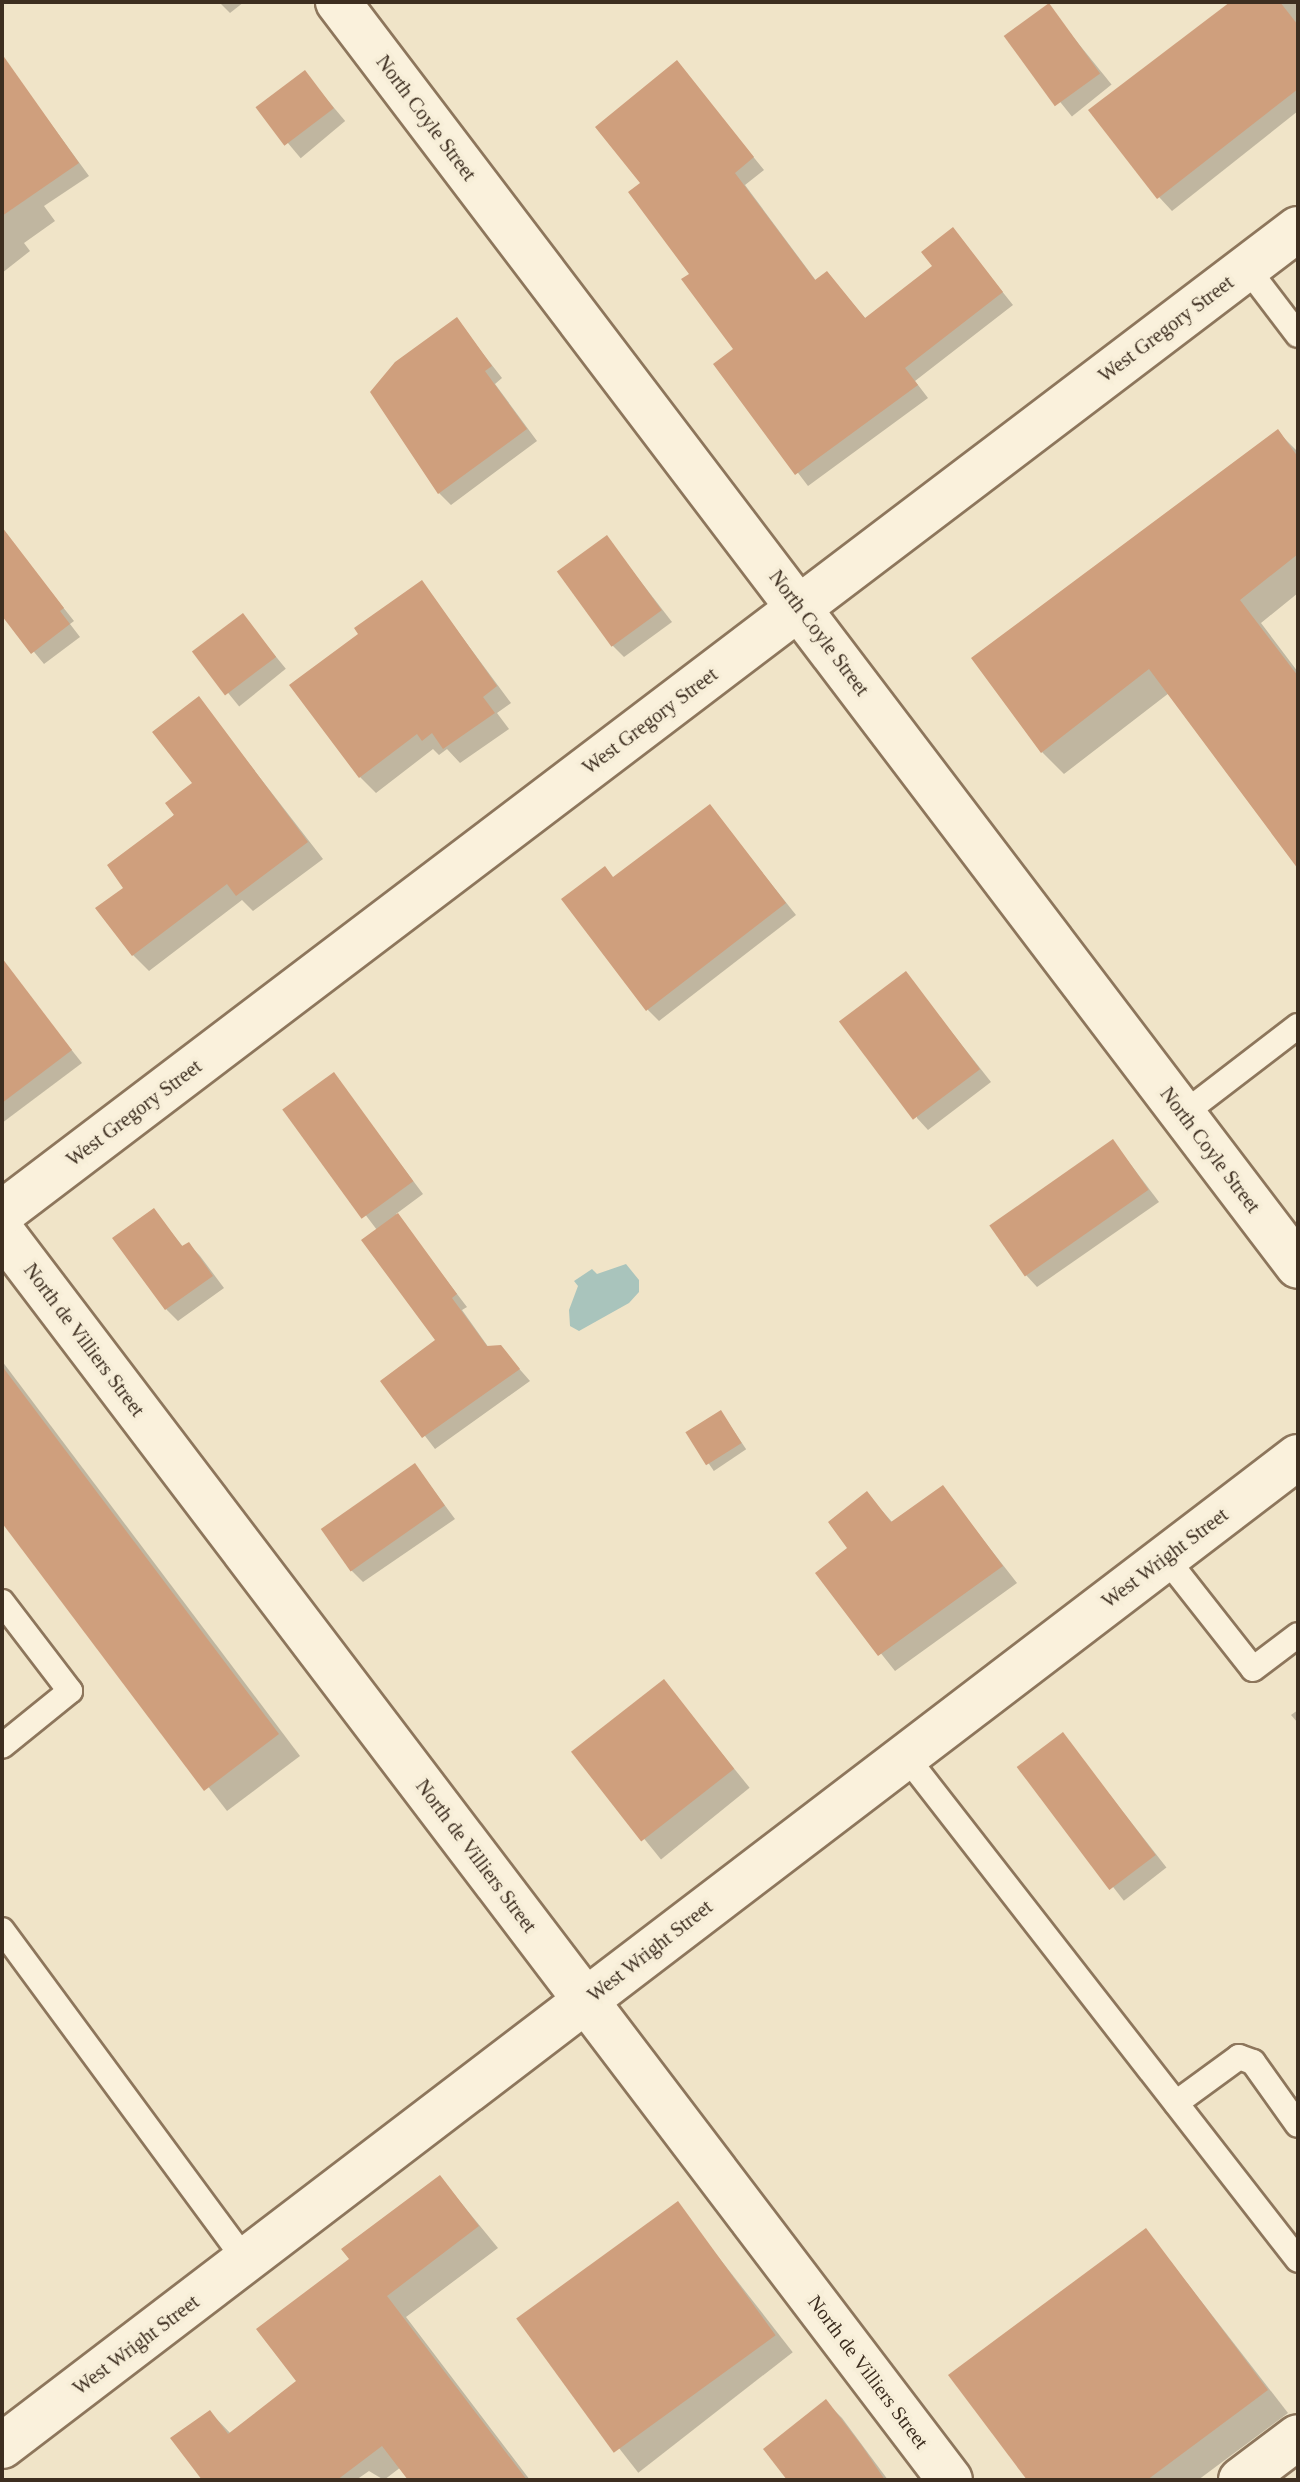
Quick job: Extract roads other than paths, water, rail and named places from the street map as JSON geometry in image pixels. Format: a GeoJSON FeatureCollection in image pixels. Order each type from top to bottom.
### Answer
{"type":"FeatureCollection","features":[{"type":"Feature","properties":{"kind":"street","name":"North Coyle Street"},"geometry":{"type":"LineString","coordinates":[[338,2],[1298,1266]]}},
{"type":"Feature","properties":{"kind":"street","name":"West Gregory Street"},"geometry":{"type":"LineString","coordinates":[[2,1213],[1298,229]]}},
{"type":"Feature","properties":{"kind":"street","name":"North de Villiers Street"},"geometry":{"type":"LineString","coordinates":[[2,1232],[950,2480]]}},
{"type":"Feature","properties":{"kind":"street","name":"West Wright Street"},"geometry":{"type":"LineString","coordinates":[[2,2446],[247,2262],[904,1754],[1298,1457]]}},
{"type":"Feature","properties":{"kind":"street"},"geometry":{"type":"LineString","coordinates":[[1241,2480],[1298,2437]]}},
{"type":"Feature","properties":{"kind":"lane"},"geometry":{"type":"LineString","coordinates":[[1247,268],[1298,335]]}},
{"type":"Feature","properties":{"kind":"lane"},"geometry":{"type":"LineString","coordinates":[[1182,1115],[1298,1026]]}},
{"type":"Feature","properties":{"kind":"lane"},"geometry":{"type":"LineString","coordinates":[[1165,1557],[1253,1669],[1298,1635]]}},
{"type":"Feature","properties":{"kind":"lane"},"geometry":{"type":"LineString","coordinates":[[2,1602],[70,1691],[2,1746]]}},
{"type":"Feature","properties":{"kind":"lane"},"geometry":{"type":"LineString","coordinates":[[904,1754],[1298,2260]]}},
{"type":"Feature","properties":{"kind":"lane"},"geometry":{"type":"LineString","coordinates":[[2,1930],[247,2262]]}},
{"type":"Feature","properties":{"kind":"lane"},"geometry":{"type":"LineString","coordinates":[[1176,2103],[1239,2057],[1253,2062],[1298,2125]]}},
{"type":"Feature","properties":{"kind":"water"},"geometry":{"type":"Polygon","coordinates":[[[626,1264],[639,1280],[639,1292],[629,1303],[579,1331],[570,1326],[569,1310],[578,1286],[574,1281],[592,1269],[597,1274],[626,1264]]]}}]}
